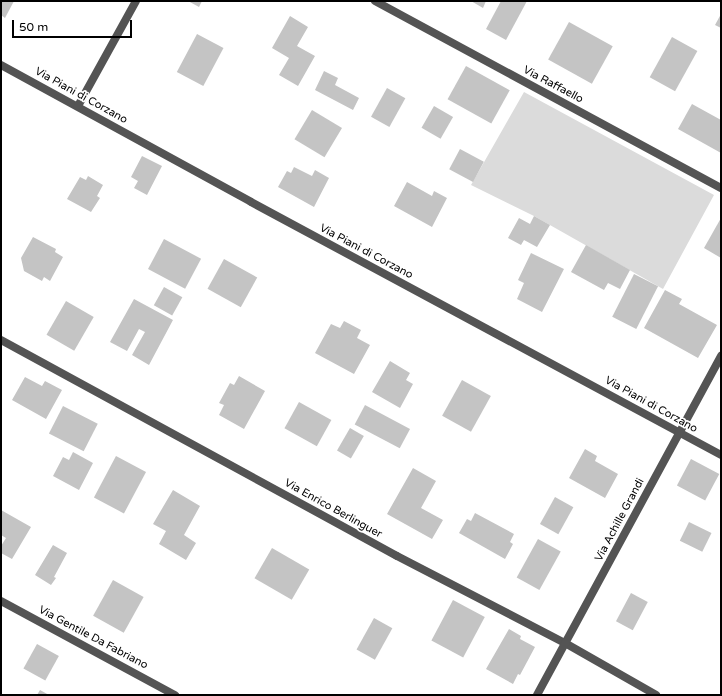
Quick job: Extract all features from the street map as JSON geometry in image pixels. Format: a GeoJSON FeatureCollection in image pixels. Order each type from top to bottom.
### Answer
{"type":"FeatureCollection","features":[{"type":"Feature","properties":{"kind":"street"},"geometry":{"type":"LineString","coordinates":[[78,106],[136,1]]}},
{"type":"Feature","properties":{"kind":"street","name":"Via Raffaello"},"geometry":{"type":"LineString","coordinates":[[375,1],[721,188]]}},
{"type":"Feature","properties":{"kind":"street","name":"Via Piani di Corzano"},"geometry":{"type":"LineString","coordinates":[[1,65],[319,239],[721,455]]}},
{"type":"Feature","properties":{"kind":"street","name":"Via Enrico Berlinguer"},"geometry":{"type":"LineString","coordinates":[[1,340],[397,556],[566,643],[656,695]]}},
{"type":"Feature","properties":{"kind":"street","name":"Via Achille Grandi"},"geometry":{"type":"LineString","coordinates":[[537,695],[721,356]]}},
{"type":"Feature","properties":{"kind":"street","name":"Via Gentile Da Fabriano"},"geometry":{"type":"LineString","coordinates":[[1,601],[175,695]]}},
{"type":"Feature","properties":{"kind":"shaded area"},"geometry":{"type":"Polygon","coordinates":[[[524,92],[714,195],[663,289],[534,216],[471,185],[524,92]]]}},
{"type":"Feature","properties":{"kind":"building"},"geometry":{"type":"Polygon","coordinates":[[[1,1],[14,1],[5,18],[1,15],[1,1]]]}},
{"type":"Feature","properties":{"kind":"building"},"geometry":{"type":"Polygon","coordinates":[[[188,1],[202,1],[199,7],[188,1]]]}},
{"type":"Feature","properties":{"kind":"building"},"geometry":{"type":"Polygon","coordinates":[[[471,1],[486,1],[483,8],[471,1]]]}},
{"type":"Feature","properties":{"kind":"building"},"geometry":{"type":"Polygon","coordinates":[[[501,1],[527,1],[506,40],[486,29],[501,1]]]}},
{"type":"Feature","properties":{"kind":"building"},"geometry":{"type":"Polygon","coordinates":[[[721,14],[721,28],[715,25],[721,14]]]}},
{"type":"Feature","properties":{"kind":"building"},"geometry":{"type":"Polygon","coordinates":[[[290,16],[308,27],[297,46],[315,56],[298,86],[279,75],[289,58],[272,48],[290,16]]]}},
{"type":"Feature","properties":{"kind":"building"},"geometry":{"type":"Polygon","coordinates":[[[569,22],[613,46],[592,84],[548,60],[569,22]]]}},
{"type":"Feature","properties":{"kind":"building"},"geometry":{"type":"Polygon","coordinates":[[[197,34],[223,48],[203,86],[177,72],[197,34]]]}},
{"type":"Feature","properties":{"kind":"building"},"geometry":{"type":"Polygon","coordinates":[[[672,37],[697,51],[675,91],[650,77],[672,37]]]}},
{"type":"Feature","properties":{"kind":"building"},"geometry":{"type":"Polygon","coordinates":[[[466,66],[510,90],[491,123],[448,99],[466,66]]]}},
{"type":"Feature","properties":{"kind":"building"},"geometry":{"type":"Polygon","coordinates":[[[324,71],[338,78],[335,85],[359,98],[353,110],[315,90],[324,71]]]}},
{"type":"Feature","properties":{"kind":"building"},"geometry":{"type":"Polygon","coordinates":[[[387,88],[405,98],[389,127],[371,117],[387,88]]]}},
{"type":"Feature","properties":{"kind":"building"},"geometry":{"type":"Polygon","coordinates":[[[692,104],[721,120],[721,153],[678,129],[692,104]]]}},
{"type":"Feature","properties":{"kind":"building"},"geometry":{"type":"Polygon","coordinates":[[[434,106],[453,117],[441,139],[422,128],[434,106]]]}},
{"type":"Feature","properties":{"kind":"building"},"geometry":{"type":"Polygon","coordinates":[[[312,110],[342,128],[324,157],[294,139],[312,110]]]}},
{"type":"Feature","properties":{"kind":"building"},"geometry":{"type":"Polygon","coordinates":[[[460,149],[484,162],[473,182],[449,169],[460,149]]]}},
{"type":"Feature","properties":{"kind":"building"},"geometry":{"type":"Polygon","coordinates":[[[142,156],[162,166],[147,195],[134,188],[138,181],[131,177],[142,156]]]}},
{"type":"Feature","properties":{"kind":"building"},"geometry":{"type":"Polygon","coordinates":[[[294,167],[312,176],[315,170],[329,178],[314,207],[278,187],[287,171],[291,173],[294,167]]]}},
{"type":"Feature","properties":{"kind":"building"},"geometry":{"type":"Polygon","coordinates":[[[88,176],[103,185],[97,196],[100,198],[91,212],[67,199],[80,177],[86,180],[88,176]]]}},
{"type":"Feature","properties":{"kind":"building"},"geometry":{"type":"Polygon","coordinates":[[[407,182],[432,196],[434,191],[447,198],[432,227],[394,206],[407,182]]]}},
{"type":"Feature","properties":{"kind":"building"},"geometry":{"type":"Polygon","coordinates":[[[534,216],[550,225],[537,247],[524,240],[521,245],[508,238],[519,218],[530,224],[534,216]]]}},
{"type":"Feature","properties":{"kind":"building"},"geometry":{"type":"Polygon","coordinates":[[[721,218],[721,258],[704,248],[721,218]]]}},
{"type":"Feature","properties":{"kind":"building"},"geometry":{"type":"Polygon","coordinates":[[[33,237],[56,249],[55,252],[63,257],[50,281],[44,277],[42,281],[24,271],[21,258],[33,237]]]}},
{"type":"Feature","properties":{"kind":"building"},"geometry":{"type":"Polygon","coordinates":[[[164,239],[201,259],[185,289],[148,269],[164,239]]]}},
{"type":"Feature","properties":{"kind":"building"},"geometry":{"type":"Polygon","coordinates":[[[586,245],[630,270],[620,289],[608,283],[604,290],[571,272],[586,245]]]}},
{"type":"Feature","properties":{"kind":"building"},"geometry":{"type":"Polygon","coordinates":[[[531,253],[564,269],[542,312],[517,299],[524,283],[518,280],[531,253]]]}},
{"type":"Feature","properties":{"kind":"building"},"geometry":{"type":"Polygon","coordinates":[[[224,259],[257,277],[241,307],[208,289],[224,259]]]}},
{"type":"Feature","properties":{"kind":"building"},"geometry":{"type":"Polygon","coordinates":[[[634,274],[658,286],[636,329],[612,317],[634,274]]]}},
{"type":"Feature","properties":{"kind":"building"},"geometry":{"type":"Polygon","coordinates":[[[164,287],[182,297],[172,316],[154,305],[164,287]]]}},
{"type":"Feature","properties":{"kind":"building"},"geometry":{"type":"Polygon","coordinates":[[[665,290],[682,299],[679,304],[717,325],[698,358],[644,328],[665,290]]]}},
{"type":"Feature","properties":{"kind":"building"},"geometry":{"type":"Polygon","coordinates":[[[134,299],[173,320],[149,365],[132,355],[145,332],[139,329],[127,351],[110,342],[134,299]]]}},
{"type":"Feature","properties":{"kind":"building"},"geometry":{"type":"Polygon","coordinates":[[[66,301],[94,317],[74,351],[46,335],[66,301]]]}},
{"type":"Feature","properties":{"kind":"building"},"geometry":{"type":"Polygon","coordinates":[[[344,321],[361,330],[357,338],[370,345],[354,374],[315,353],[331,324],[340,328],[344,321]]]}},
{"type":"Feature","properties":{"kind":"building"},"geometry":{"type":"Polygon","coordinates":[[[390,361],[410,373],[406,380],[413,384],[400,408],[372,392],[390,361]]]}},
{"type":"Feature","properties":{"kind":"building"},"geometry":{"type":"Polygon","coordinates":[[[239,376],[265,391],[244,429],[219,415],[224,405],[219,403],[230,383],[234,385],[239,376]]]}},
{"type":"Feature","properties":{"kind":"building"},"geometry":{"type":"Polygon","coordinates":[[[25,377],[42,386],[45,381],[62,390],[46,419],[12,400],[25,377]]]}},
{"type":"Feature","properties":{"kind":"building"},"geometry":{"type":"Polygon","coordinates":[[[462,380],[491,396],[471,432],[442,416],[462,380]]]}},
{"type":"Feature","properties":{"kind":"building"},"geometry":{"type":"Polygon","coordinates":[[[299,402],[331,420],[317,446],[284,428],[299,402]]]}},
{"type":"Feature","properties":{"kind":"building"},"geometry":{"type":"Polygon","coordinates":[[[365,405],[410,429],[400,448],[355,424],[365,405]]]}},
{"type":"Feature","properties":{"kind":"building"},"geometry":{"type":"Polygon","coordinates":[[[63,406],[98,424],[84,451],[49,434],[63,406]]]}},
{"type":"Feature","properties":{"kind":"building"},"geometry":{"type":"Polygon","coordinates":[[[350,428],[364,436],[351,459],[337,451],[350,428]]]}},
{"type":"Feature","properties":{"kind":"building"},"geometry":{"type":"Polygon","coordinates":[[[585,449],[597,456],[595,461],[618,474],[605,498],[569,478],[585,449]]]}},
{"type":"Feature","properties":{"kind":"building"},"geometry":{"type":"Polygon","coordinates":[[[73,452],[93,463],[79,490],[53,476],[63,457],[69,460],[73,452]]]}},
{"type":"Feature","properties":{"kind":"building"},"geometry":{"type":"Polygon","coordinates":[[[116,456],[146,472],[124,513],[94,497],[116,456]]]}},
{"type":"Feature","properties":{"kind":"building"},"geometry":{"type":"Polygon","coordinates":[[[691,459],[719,474],[705,501],[677,485],[691,459]]]}},
{"type":"Feature","properties":{"kind":"building"},"geometry":{"type":"Polygon","coordinates":[[[413,468],[436,481],[421,508],[443,520],[432,539],[387,514],[413,468]]]}},
{"type":"Feature","properties":{"kind":"building"},"geometry":{"type":"Polygon","coordinates":[[[173,490],[200,506],[184,535],[196,543],[186,560],[159,544],[166,531],[153,524],[173,490]]]}},
{"type":"Feature","properties":{"kind":"building"},"geometry":{"type":"Polygon","coordinates":[[[555,497],[573,507],[558,534],[540,524],[555,497]]]}},
{"type":"Feature","properties":{"kind":"building"},"geometry":{"type":"Polygon","coordinates":[[[1,510],[31,527],[12,559],[1,553],[1,546],[6,538],[1,535],[1,510]]]}},
{"type":"Feature","properties":{"kind":"building"},"geometry":{"type":"Polygon","coordinates":[[[475,513],[514,534],[510,542],[513,544],[505,559],[459,533],[467,519],[471,521],[475,513]]]}},
{"type":"Feature","properties":{"kind":"building"},"geometry":{"type":"Polygon","coordinates":[[[689,522],[711,533],[702,552],[680,541],[689,522]]]}},
{"type":"Feature","properties":{"kind":"building"},"geometry":{"type":"Polygon","coordinates":[[[538,539],[561,552],[539,590],[517,577],[538,539]]]}},
{"type":"Feature","properties":{"kind":"building"},"geometry":{"type":"Polygon","coordinates":[[[53,545],[67,553],[54,577],[56,578],[51,585],[35,575],[53,545]]]}},
{"type":"Feature","properties":{"kind":"building"},"geometry":{"type":"Polygon","coordinates":[[[272,548],[309,570],[292,600],[254,578],[272,548]]]}},
{"type":"Feature","properties":{"kind":"building"},"geometry":{"type":"Polygon","coordinates":[[[113,580],[144,597],[124,633],[93,616],[113,580]]]}},
{"type":"Feature","properties":{"kind":"building"},"geometry":{"type":"Polygon","coordinates":[[[631,593],[648,602],[633,630],[616,621],[631,593]]]}},
{"type":"Feature","properties":{"kind":"building"},"geometry":{"type":"Polygon","coordinates":[[[453,600],[485,617],[463,658],[431,641],[453,600]]]}},
{"type":"Feature","properties":{"kind":"building"},"geometry":{"type":"Polygon","coordinates":[[[374,618],[392,628],[375,660],[357,649],[374,618]]]}},
{"type":"Feature","properties":{"kind":"building"},"geometry":{"type":"Polygon","coordinates":[[[509,629],[521,636],[520,639],[535,647],[520,675],[518,674],[513,684],[486,669],[509,629]]]}},
{"type":"Feature","properties":{"kind":"building"},"geometry":{"type":"Polygon","coordinates":[[[37,644],[59,656],[45,681],[23,668],[37,644]]]}},
{"type":"Feature","properties":{"kind":"building"},"geometry":{"type":"Polygon","coordinates":[[[40,690],[49,695],[37,695],[40,690]]]}}]}
